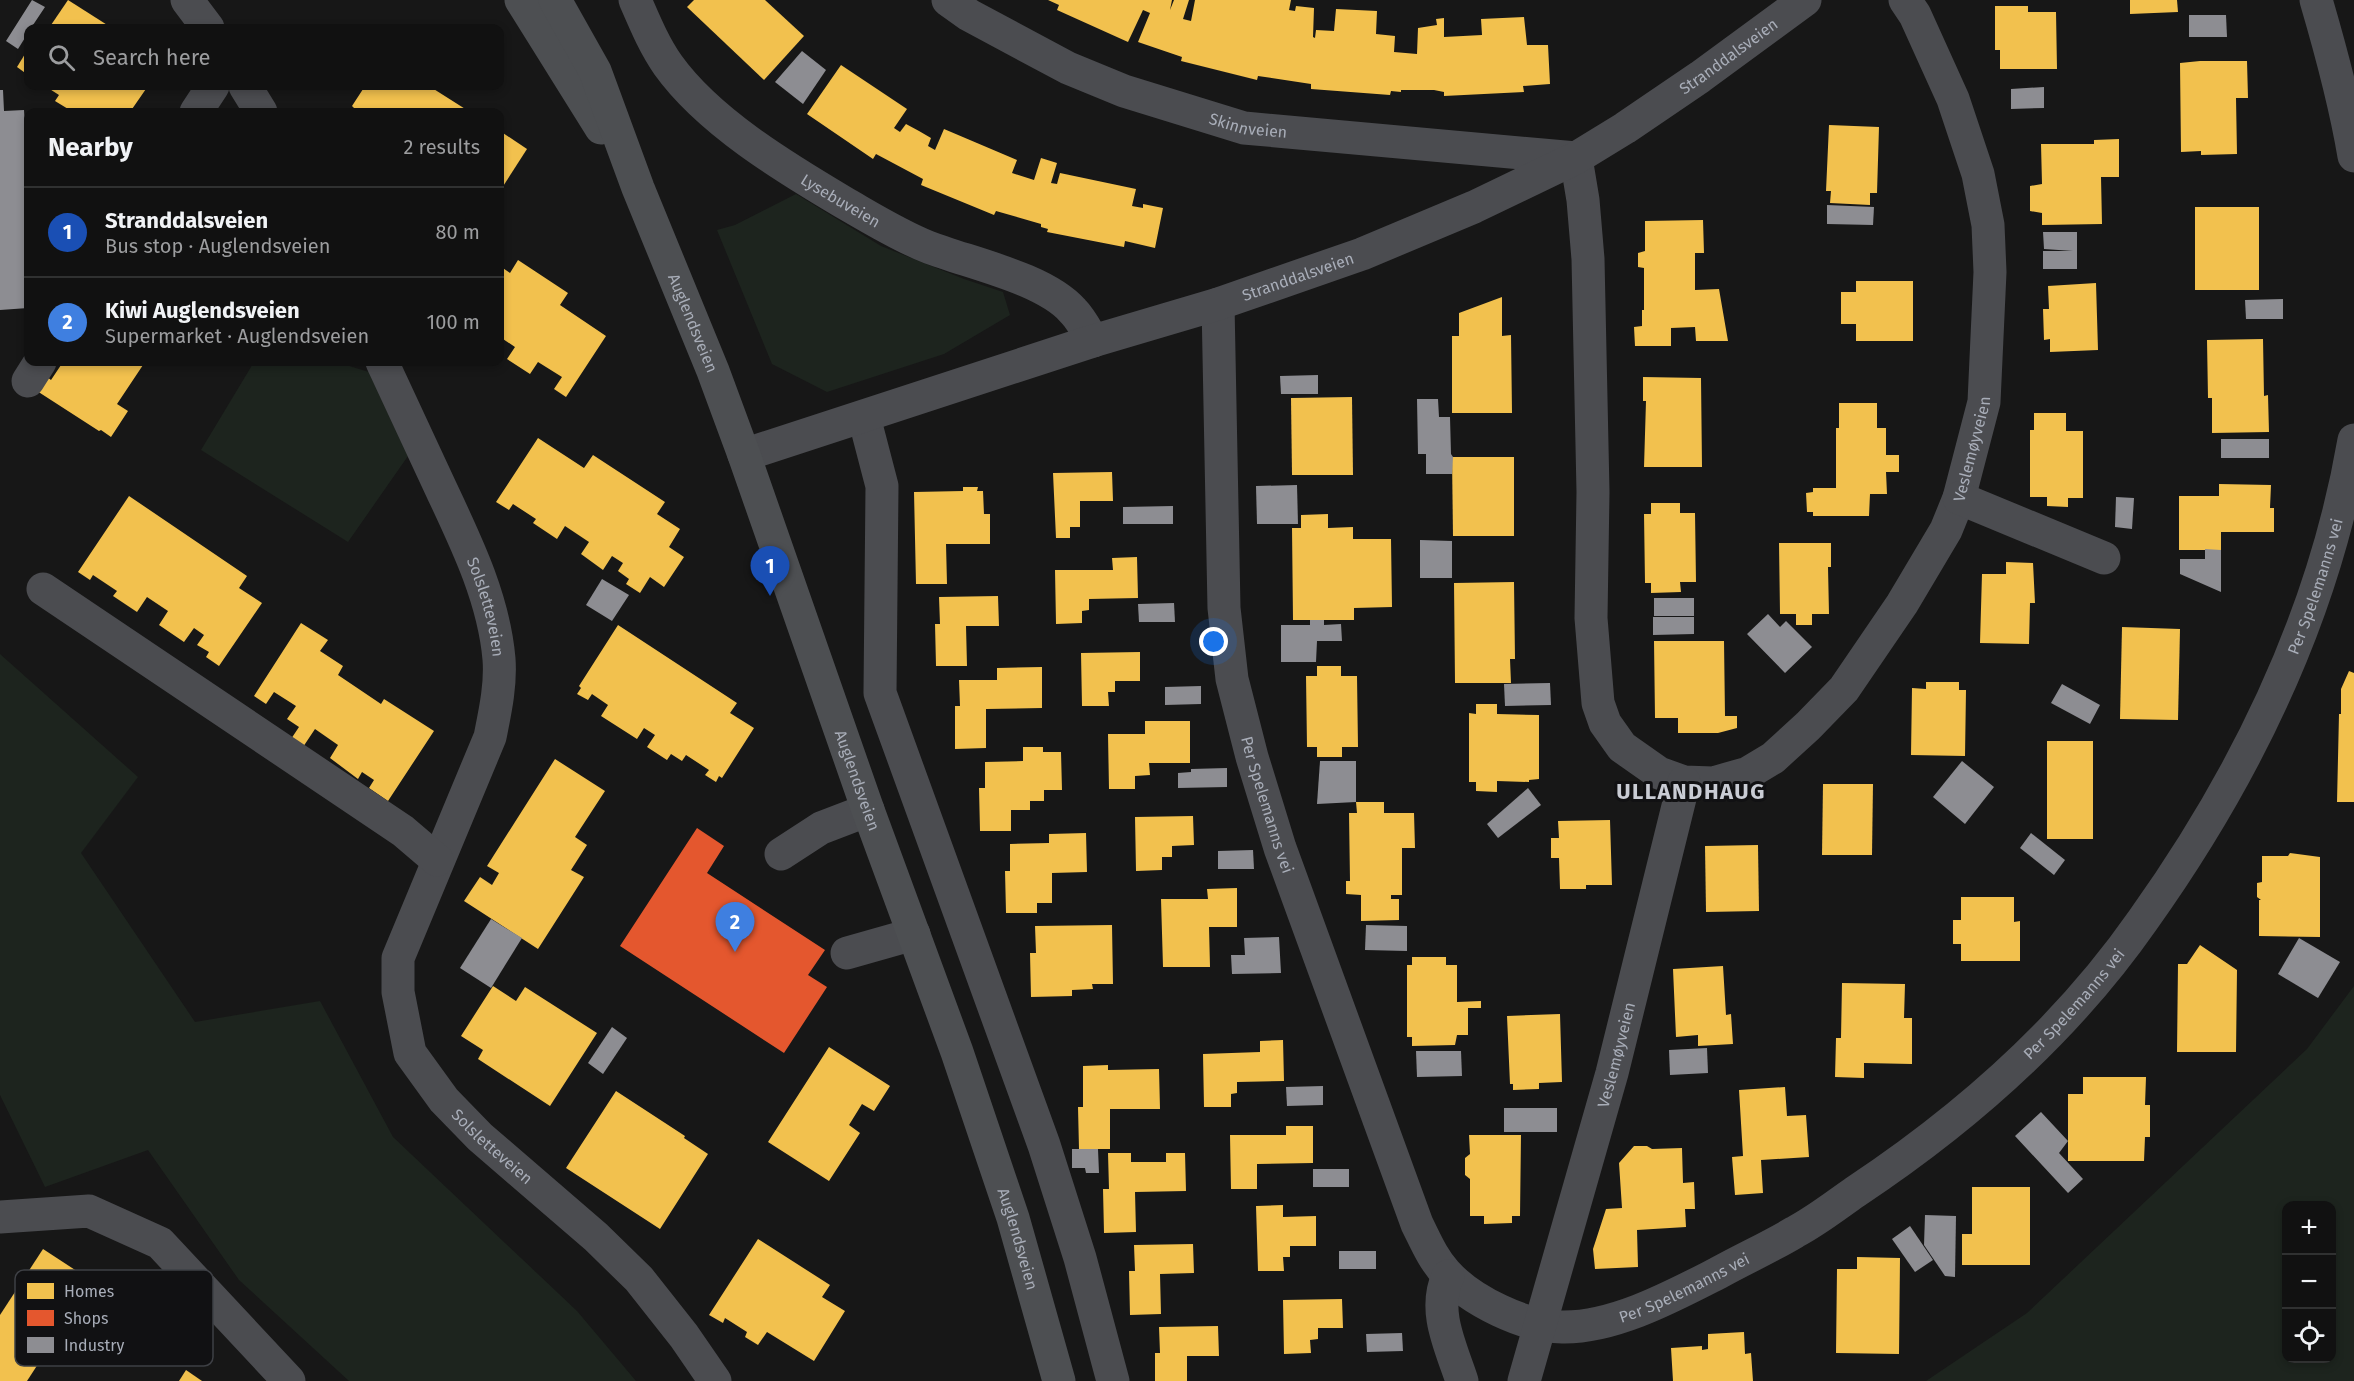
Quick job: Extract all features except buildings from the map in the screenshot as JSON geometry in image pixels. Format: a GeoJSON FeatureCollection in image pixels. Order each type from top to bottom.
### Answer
{"type":"FeatureCollection","features":[{"type":"Feature","properties":{"kind":"main road","name":"Auglendsveien"},"geometry":{"type":"LineString","coordinates":[[521,0],[638,188]]}},
{"type":"Feature","properties":{"kind":"main road","name":"Auglendsveien"},"geometry":{"type":"LineString","coordinates":[[555,0],[595,71],[638,188],[713,371],[744,455],[1013,1218],[1059,1381]]}},
{"type":"Feature","properties":{"kind":"street"},"geometry":{"type":"LineString","coordinates":[[187,0],[205,24]]}},
{"type":"Feature","properties":{"kind":"street","name":"Lysebuveien"},"geometry":{"type":"LineString","coordinates":[[635,0],[655,44],[669,66],[701,102],[742,135],[795,174],[884,226],[926,246],[1042,288],[1072,310],[1093,341]]}},
{"type":"Feature","properties":{"kind":"street","name":"Skinnveien"},"geometry":{"type":"LineString","coordinates":[[948,0],[997,30],[1068,68],[1124,91],[1244,128],[1576,158]]}},
{"type":"Feature","properties":{"kind":"street","name":"Veslemøyveien"},"geometry":{"type":"LineString","coordinates":[[1576,158],[1583,200],[1588,259],[1593,492],[1591,618],[1598,703],[1605,723],[1622,747],[1659,773],[1684,782],[1713,783],[1748,773],[1773,758],[1844,689],[1902,604],[1946,530],[1959,498],[1984,402],[1990,272],[1988,225],[1978,174],[1953,99],[1915,15],[1905,0]]}},
{"type":"Feature","properties":{"kind":"street"},"geometry":{"type":"LineString","coordinates":[[2316,0],[2335,66],[2354,156]]}},
{"type":"Feature","properties":{"kind":"street","name":"Stranddalsveien"},"geometry":{"type":"LineString","coordinates":[[744,455],[1093,341],[1218,304],[1362,254],[1474,207],[1576,158],[1700,77],[1796,2]]}},
{"type":"Feature","properties":{"kind":"street"},"geometry":{"type":"LineString","coordinates":[[199,108],[210,90]]}},
{"type":"Feature","properties":{"kind":"street"},"geometry":{"type":"LineString","coordinates":[[247,90],[259,108]]}},
{"type":"Feature","properties":{"kind":"street","name":"Per Spelemanns vei"},"geometry":{"type":"LineString","coordinates":[[1218,304],[1224,608],[1232,679],[1252,757],[1284,859],[1417,1224],[1431,1254],[1448,1276],[1473,1296],[1512,1316],[1539,1326],[1563,1328],[1587,1326],[1624,1316],[1697,1284],[1797,1231],[1895,1166],[1982,1096],[2069,1012],[2141,924],[2187,857],[2246,755],[2299,638],[2318,585],[2347,482],[2354,440]]}},
{"type":"Feature","properties":{"kind":"street","name":"Solsletteveien"},"geometry":{"type":"LineString","coordinates":[[384,366],[464,538],[493,620],[500,662],[497,702],[490,736],[398,958],[398,992],[410,1053],[444,1100],[480,1137],[596,1237],[639,1279],[684,1336],[715,1381]]}},
{"type":"Feature","properties":{"kind":"street"},"geometry":{"type":"LineString","coordinates":[[864,417],[882,486],[880,693],[1044,1145],[1080,1258],[1113,1381]]}},
{"type":"Feature","properties":{"kind":"street"},"geometry":{"type":"LineString","coordinates":[[1959,498],[2104,558]]}},
{"type":"Feature","properties":{"kind":"street"},"geometry":{"type":"LineString","coordinates":[[43,589],[403,831],[437,861]]}},
{"type":"Feature","properties":{"kind":"street","name":"Veslemøyveien"},"geometry":{"type":"LineString","coordinates":[[1539,1326],[1612,1072],[1684,782]]}},
{"type":"Feature","properties":{"kind":"street"},"geometry":{"type":"LineString","coordinates":[[781,854],[821,828],[868,810]]}},
{"type":"Feature","properties":{"kind":"street"},"geometry":{"type":"LineString","coordinates":[[847,953],[914,934]]}},
{"type":"Feature","properties":{"kind":"street"},"geometry":{"type":"LineString","coordinates":[[0,1217],[89,1211],[160,1243],[185,1270]]}},
{"type":"Feature","properties":{"kind":"street"},"geometry":{"type":"LineString","coordinates":[[1448,1276],[1442,1289],[1440,1306],[1462,1381]]}},
{"type":"Feature","properties":{"kind":"street"},"geometry":{"type":"LineString","coordinates":[[213,1300],[289,1381]]}},
{"type":"Feature","properties":{"kind":"street"},"geometry":{"type":"LineString","coordinates":[[1524,1381],[1539,1326]]}},
{"type":"Feature","properties":{"kind":"shaded area"},"geometry":{"type":"Polygon","coordinates":[[[796,194],[881,246],[1003,292],[1010,315],[944,354],[827,392],[772,364],[717,230],[735,225],[796,194]]]}},
{"type":"Feature","properties":{"kind":"shaded area"},"geometry":{"type":"Polygon","coordinates":[[[252,366],[349,366],[369,372],[408,456],[348,542],[201,450],[252,366]]]}},
{"type":"Feature","properties":{"kind":"shaded area"},"geometry":{"type":"Polygon","coordinates":[[[0,654],[138,777],[81,853],[195,1022],[320,1001],[393,1137],[577,1311],[636,1381],[349,1381],[239,1280],[148,1150],[45,1187],[0,1095],[0,654]]]}},
{"type":"Feature","properties":{"kind":"shaded area"},"geometry":{"type":"Polygon","coordinates":[[[2354,986],[2354,1381],[1926,1381],[2027,1313],[2307,1049],[2354,986]]]}},
{"type":"Feature","properties":{"kind":"place","name":"Stranddalsveien"},"geometry":{"type":"Point","coordinates":[770,596]}},
{"type":"Feature","properties":{"kind":"place","name":"Kiwi Auglendsveien"},"geometry":{"type":"Point","coordinates":[735,952]}},
{"type":"Feature","properties":{"kind":"district","name":"ULLANDHAUG"},"geometry":{"type":"Point","coordinates":[1691,791]}}]}
